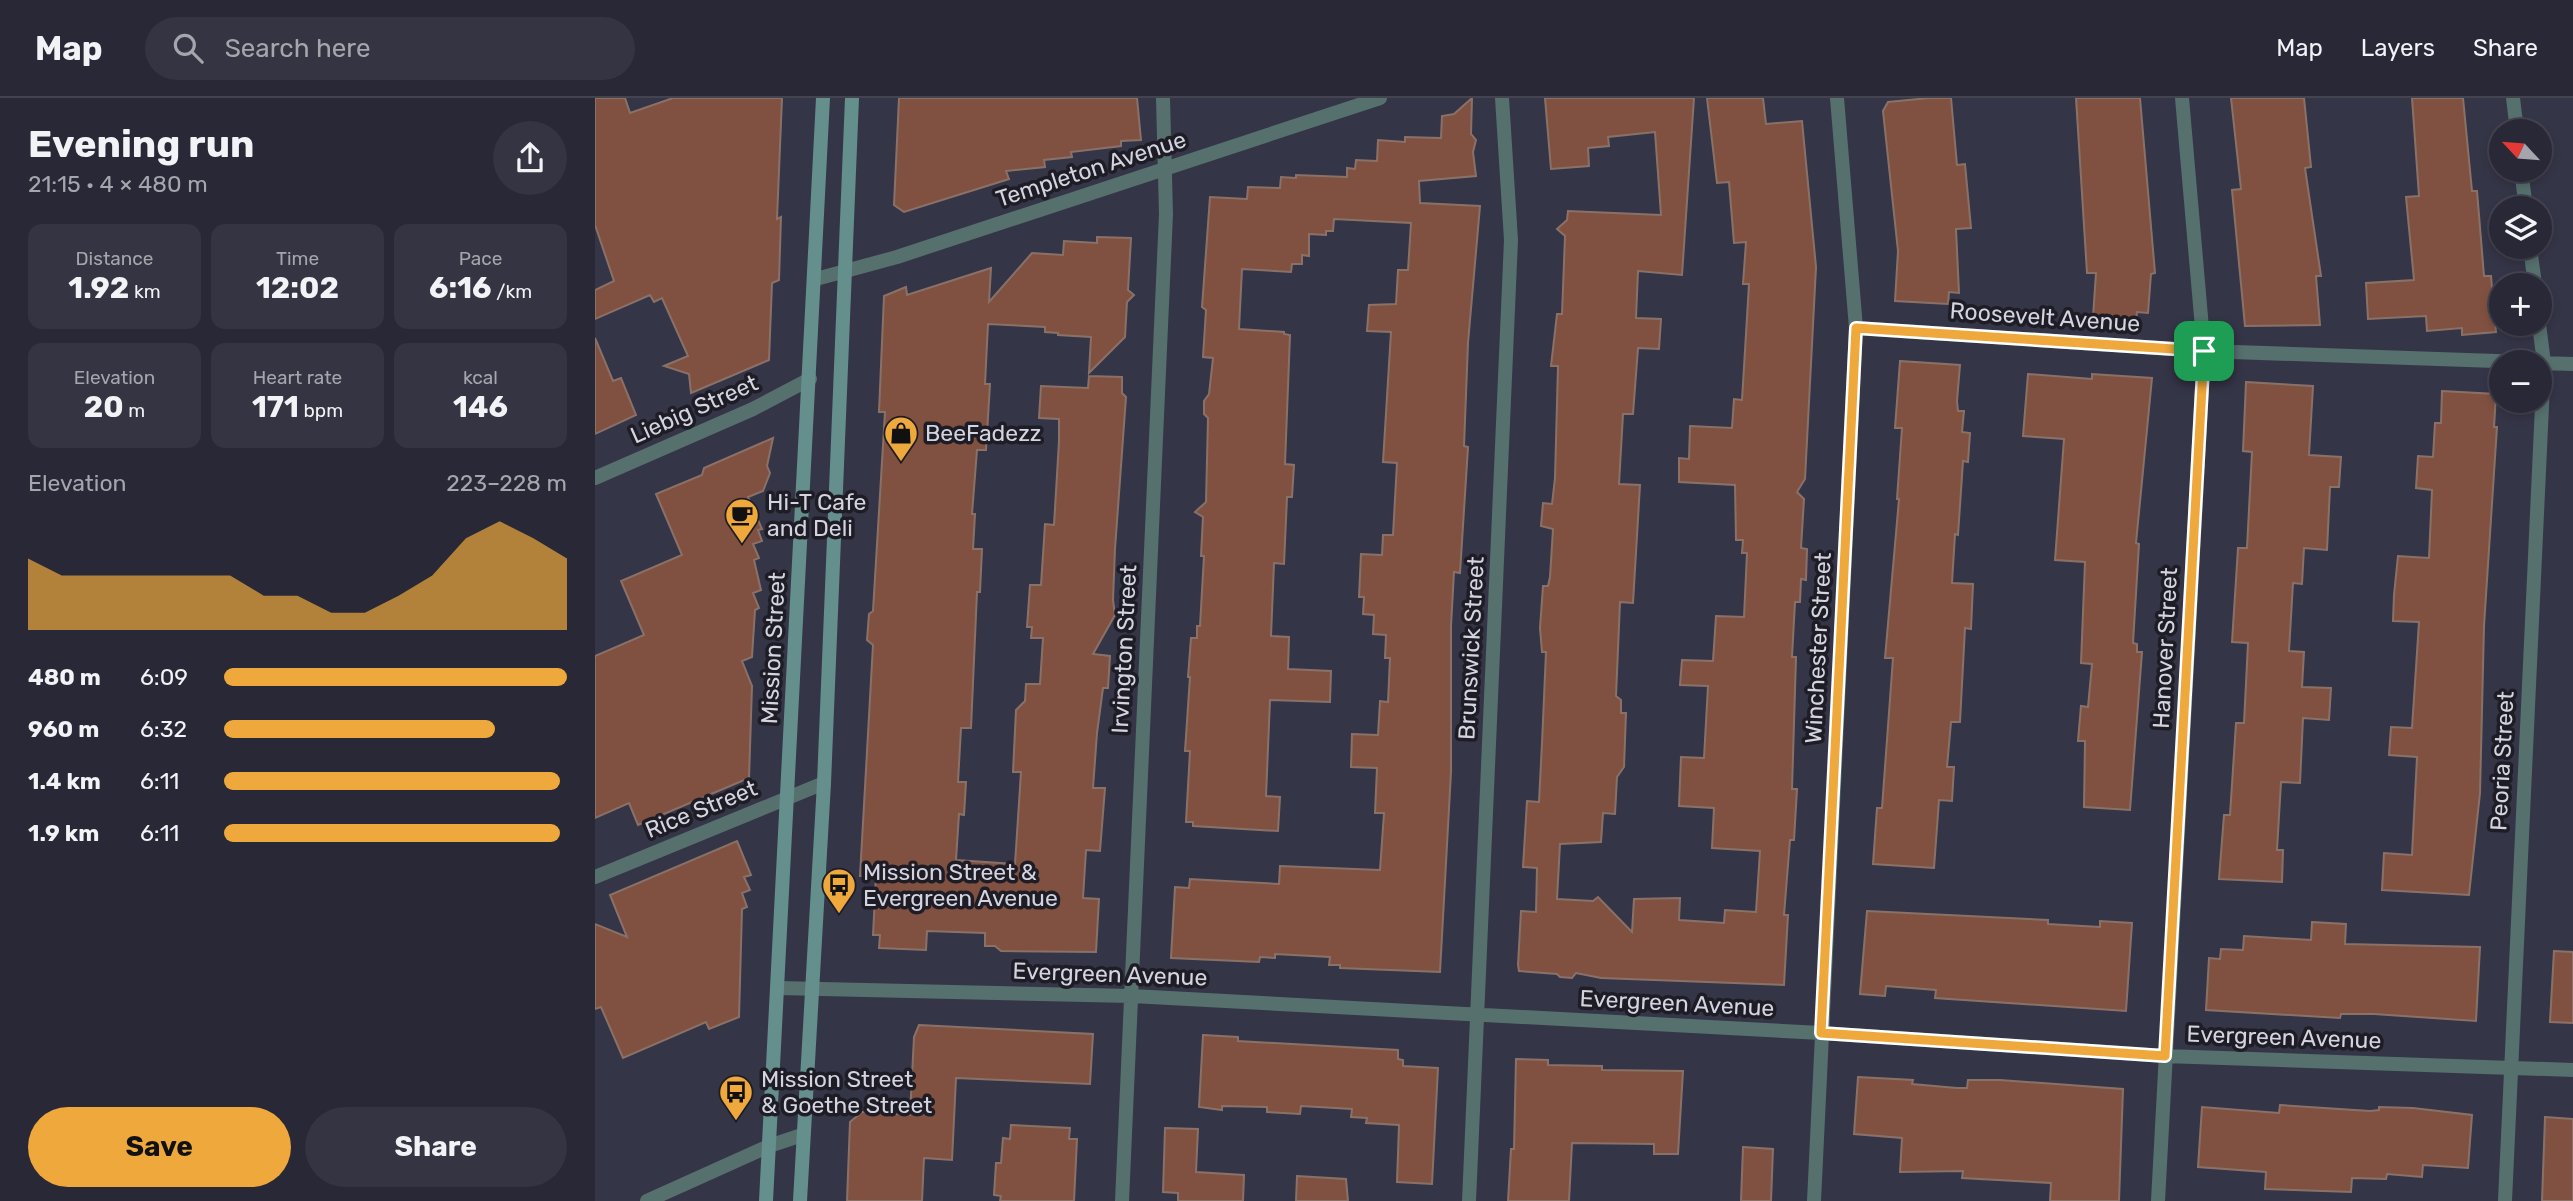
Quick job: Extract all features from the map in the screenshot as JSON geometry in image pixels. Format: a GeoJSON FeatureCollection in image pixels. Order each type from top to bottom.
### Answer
{"type":"FeatureCollection","features":[{"type":"Feature","properties":{"kind":"main road","name":"Mission Street"},"geometry":{"type":"LineString","coordinates":[[766,1201],[823,98]]}},
{"type":"Feature","properties":{"kind":"main road"},"geometry":{"type":"LineString","coordinates":[[800,1201],[824,783],[852,98]]}},
{"type":"Feature","properties":{"kind":"street","name":"Irvington Street"},"geometry":{"type":"LineString","coordinates":[[1122,1201],[1166,214],[1163,98]]}},
{"type":"Feature","properties":{"kind":"street","name":"Templeton Avenue"},"geometry":{"type":"LineString","coordinates":[[815,279],[910,253],[1380,98]]}},
{"type":"Feature","properties":{"kind":"street","name":"Brunswick Street"},"geometry":{"type":"LineString","coordinates":[[1469,1201],[1511,240],[1502,98]]}},
{"type":"Feature","properties":{"kind":"street","name":"Winchester Street"},"geometry":{"type":"LineString","coordinates":[[1814,1201],[1856,328],[1837,98]]}},
{"type":"Feature","properties":{"kind":"street","name":"Hanover Street"},"geometry":{"type":"LineString","coordinates":[[2158,1201],[2204,351],[2182,98]]}},
{"type":"Feature","properties":{"kind":"street"},"geometry":{"type":"LineString","coordinates":[[2513,98],[2516,119]]}},
{"type":"Feature","properties":{"kind":"street","name":"Roosevelt Avenue"},"geometry":{"type":"LineString","coordinates":[[1856,328],[2204,351],[2489,361]]}},
{"type":"Feature","properties":{"kind":"street"},"geometry":{"type":"LineString","coordinates":[[2552,363],[2573,364]]}},
{"type":"Feature","properties":{"kind":"street","name":"Liebig Street"},"geometry":{"type":"LineString","coordinates":[[595,478],[753,409],[810,379]]}},
{"type":"Feature","properties":{"kind":"street","name":"Peoria Street"},"geometry":{"type":"LineString","coordinates":[[2505,1201],[2539,413]]}},
{"type":"Feature","properties":{"kind":"street","name":"Rice Street"},"geometry":{"type":"LineString","coordinates":[[595,877],[824,783]]}},
{"type":"Feature","properties":{"kind":"street","name":"Evergreen Avenue"},"geometry":{"type":"LineString","coordinates":[[778,988],[1132,996],[1821,1033],[2165,1056],[2573,1070]]}},
{"type":"Feature","properties":{"kind":"street"},"geometry":{"type":"LineString","coordinates":[[647,1201],[769,1146],[802,1135]]}},
{"type":"Feature","properties":{"kind":"building"},"geometry":{"type":"Polygon","coordinates":[[[595,98],[625,98],[630,113],[673,98],[782,98],[777,219],[781,217],[779,280],[772,283],[769,360],[691,393],[689,374],[664,366],[688,356],[662,298],[654,302],[650,295],[595,319],[595,290],[614,281],[595,225],[595,98]]]}},
{"type":"Feature","properties":{"kind":"building"},"geometry":{"type":"Polygon","coordinates":[[[899,98],[1137,98],[1141,140],[1121,141],[1121,146],[1071,152],[1072,157],[1044,160],[1045,167],[1006,171],[1009,179],[904,212],[894,205],[899,98]]]}},
{"type":"Feature","properties":{"kind":"building"},"geometry":{"type":"Polygon","coordinates":[[[1472,98],[1471,134],[1476,140],[1473,152],[1476,176],[1419,181],[1420,203],[1480,206],[1468,343],[1464,446],[1468,447],[1460,573],[1454,572],[1451,626],[1451,772],[1440,972],[1340,968],[1340,965],[1329,965],[1330,957],[1275,954],[1275,958],[1260,957],[1259,962],[1171,958],[1175,887],[1189,888],[1190,879],[1279,884],[1280,866],[1380,870],[1384,813],[1375,813],[1377,768],[1351,767],[1352,734],[1378,735],[1380,701],[1388,702],[1390,658],[1385,658],[1386,635],[1373,634],[1374,615],[1363,614],[1364,597],[1359,597],[1361,554],[1382,555],[1383,535],[1393,535],[1397,463],[1383,462],[1391,332],[1367,331],[1369,305],[1396,304],[1398,270],[1408,270],[1411,223],[1334,219],[1333,231],[1326,231],[1326,235],[1309,234],[1309,256],[1302,255],[1302,264],[1292,264],[1291,272],[1242,269],[1239,329],[1284,332],[1290,335],[1285,464],[1294,465],[1292,497],[1287,497],[1284,564],[1274,563],[1271,636],[1289,637],[1288,669],[1331,671],[1330,702],[1270,700],[1266,796],[1280,797],[1278,831],[1193,826],[1193,822],[1186,822],[1190,751],[1185,751],[1188,677],[1191,638],[1197,638],[1197,626],[1200,626],[1204,556],[1201,556],[1203,517],[1195,512],[1206,502],[1208,418],[1204,414],[1204,401],[1209,394],[1213,358],[1203,357],[1206,310],[1202,307],[1210,197],[1247,199],[1248,187],[1280,188],[1281,177],[1347,177],[1347,168],[1355,169],[1356,160],[1377,161],[1378,140],[1405,142],[1405,137],[1441,138],[1442,116],[1454,114],[1472,98]]]}},
{"type":"Feature","properties":{"kind":"building"},"geometry":{"type":"Polygon","coordinates":[[[1545,98],[1694,98],[1682,275],[1638,271],[1636,318],[1661,319],[1659,349],[1638,348],[1633,414],[1623,414],[1619,484],[1640,485],[1633,603],[1620,602],[1616,696],[1621,700],[1621,713],[1626,713],[1624,767],[1617,777],[1615,814],[1603,813],[1601,842],[1560,844],[1557,899],[1593,901],[1598,897],[1632,932],[1634,899],[1680,898],[1679,920],[1724,923],[1725,910],[1756,912],[1760,851],[1712,848],[1714,808],[1679,806],[1681,757],[1704,758],[1708,686],[1680,685],[1682,660],[1713,661],[1716,616],[1744,617],[1747,553],[1742,553],[1743,540],[1736,540],[1735,485],[1679,482],[1679,458],[1689,459],[1690,426],[1732,428],[1734,399],[1742,400],[1749,284],[1743,284],[1746,242],[1734,243],[1729,182],[1717,183],[1707,98],[1763,98],[1766,124],[1802,121],[1816,267],[1805,479],[1797,492],[1804,499],[1801,548],[1807,549],[1806,580],[1801,579],[1800,602],[1795,602],[1792,657],[1796,657],[1792,789],[1797,789],[1794,840],[1790,840],[1784,915],[1788,915],[1784,985],[1601,978],[1576,973],[1572,978],[1519,971],[1521,911],[1536,912],[1537,868],[1523,867],[1527,801],[1539,802],[1546,652],[1542,652],[1540,628],[1543,586],[1548,586],[1550,577],[1553,529],[1541,526],[1543,503],[1552,504],[1555,478],[1558,366],[1551,366],[1557,314],[1562,314],[1565,236],[1557,229],[1567,220],[1568,211],[1661,215],[1655,132],[1608,137],[1609,146],[1588,148],[1589,166],[1551,169],[1545,98]]]}},
{"type":"Feature","properties":{"kind":"building"},"geometry":{"type":"Polygon","coordinates":[[[1951,98],[1957,165],[1965,164],[1971,228],[1956,229],[1959,293],[1949,292],[1948,304],[1895,301],[1898,251],[1883,111],[1888,102],[1951,98]]]}},
{"type":"Feature","properties":{"kind":"building"},"geometry":{"type":"Polygon","coordinates":[[[2076,98],[2140,98],[2155,273],[2151,274],[2148,313],[2137,312],[2136,321],[2093,317],[2096,273],[2087,273],[2076,98]]]}},
{"type":"Feature","properties":{"kind":"building"},"geometry":{"type":"Polygon","coordinates":[[[2231,98],[2304,98],[2311,167],[2305,168],[2321,276],[2316,276],[2320,325],[2245,326],[2232,190],[2241,189],[2231,98]]]}},
{"type":"Feature","properties":{"kind":"building"},"geometry":{"type":"Polygon","coordinates":[[[2412,98],[2463,98],[2472,191],[2477,191],[2484,276],[2489,276],[2489,333],[2462,335],[2462,328],[2427,331],[2426,316],[2368,319],[2366,283],[2414,280],[2406,197],[2419,196],[2412,98]]]}},
{"type":"Feature","properties":{"kind":"building"},"geometry":{"type":"Polygon","coordinates":[[[1097,237],[1131,238],[1128,290],[1134,295],[1127,302],[1125,337],[1089,373],[1091,337],[1058,335],[1045,332],[1045,327],[988,324],[985,384],[990,384],[986,450],[977,450],[972,514],[975,514],[973,549],[982,549],[980,592],[977,592],[971,728],[961,728],[958,782],[966,782],[964,815],[959,814],[956,860],[1015,864],[1021,772],[1013,772],[1016,710],[1025,701],[1026,684],[1040,684],[1043,638],[1031,638],[1032,627],[1027,627],[1030,585],[1041,585],[1045,524],[1054,525],[1059,441],[1059,419],[1039,418],[1041,386],[1088,388],[1089,376],[1122,377],[1122,393],[1126,397],[1115,549],[1115,615],[1093,654],[1110,656],[1108,688],[1103,688],[1097,733],[1093,788],[1105,788],[1100,851],[1086,850],[1083,898],[1099,899],[1096,952],[1001,951],[995,946],[985,946],[985,933],[927,931],[926,950],[879,948],[880,935],[873,935],[876,876],[860,876],[873,645],[867,640],[869,614],[873,611],[885,412],[879,412],[884,296],[906,287],[907,295],[991,268],[989,302],[1032,253],[1063,255],[1064,241],[1097,243],[1097,237]]]}},
{"type":"Feature","properties":{"kind":"building"},"geometry":{"type":"Polygon","coordinates":[[[595,338],[613,381],[621,378],[636,415],[595,434],[595,338]]]}},
{"type":"Feature","properties":{"kind":"building"},"geometry":{"type":"Polygon","coordinates":[[[1900,361],[1960,365],[1958,411],[1964,411],[1962,432],[1970,433],[1968,462],[1963,461],[1952,583],[1973,584],[1971,629],[1965,628],[1960,722],[1951,722],[1947,767],[1954,767],[1952,801],[1939,800],[1934,868],[1873,864],[1877,808],[1882,808],[1893,658],[1885,658],[1899,499],[1902,428],[1895,428],[1900,361]]]}},
{"type":"Feature","properties":{"kind":"building"},"geometry":{"type":"Polygon","coordinates":[[[2028,374],[2092,379],[2092,374],[2152,378],[2136,543],[2139,544],[2133,643],[2137,644],[2137,652],[2142,652],[2130,810],[2084,807],[2085,741],[2078,741],[2081,706],[2088,707],[2092,664],[2081,663],[2085,562],[2055,560],[2064,439],[2023,436],[2028,374]]]}},
{"type":"Feature","properties":{"kind":"building"},"geometry":{"type":"Polygon","coordinates":[[[2246,382],[2313,386],[2309,455],[2341,457],[2339,487],[2330,487],[2327,550],[2304,548],[2302,584],[2293,583],[2289,651],[2304,652],[2302,687],[2331,688],[2329,720],[2303,718],[2300,783],[2281,782],[2277,850],[2283,850],[2282,882],[2219,879],[2224,815],[2230,815],[2236,723],[2244,723],[2248,643],[2232,642],[2238,548],[2247,548],[2252,452],[2243,451],[2246,382]]]}},
{"type":"Feature","properties":{"kind":"building"},"geometry":{"type":"Polygon","coordinates":[[[2442,391],[2489,394],[2489,413],[2495,413],[2494,427],[2497,427],[2484,626],[2480,793],[2469,895],[2382,890],[2384,853],[2412,855],[2417,757],[2389,755],[2391,727],[2412,728],[2419,622],[2393,621],[2398,556],[2429,558],[2432,490],[2416,488],[2418,456],[2433,457],[2435,423],[2441,423],[2442,391]]]}},
{"type":"Feature","properties":{"kind":"building"},"geometry":{"type":"Polygon","coordinates":[[[773,438],[767,466],[770,473],[763,491],[748,497],[762,529],[758,530],[762,541],[753,544],[759,558],[754,560],[761,590],[753,593],[759,608],[755,610],[752,657],[742,661],[752,686],[749,778],[638,825],[629,803],[595,818],[595,656],[644,635],[621,581],[682,555],[656,494],[702,475],[704,468],[773,438]]]}},
{"type":"Feature","properties":{"kind":"building"},"geometry":{"type":"Polygon","coordinates":[[[737,841],[751,875],[744,877],[750,890],[742,893],[747,907],[742,909],[739,1017],[709,1029],[706,1022],[623,1058],[601,1007],[595,1009],[595,924],[627,937],[610,895],[737,841]]]}},
{"type":"Feature","properties":{"kind":"building"},"geometry":{"type":"Polygon","coordinates":[[[1867,911],[2048,920],[2048,924],[2100,927],[2100,921],[2132,923],[2126,1011],[1935,998],[1936,990],[1886,986],[1885,996],[1860,994],[1867,911]]]}},
{"type":"Feature","properties":{"kind":"building"},"geometry":{"type":"Polygon","coordinates":[[[2312,922],[2346,924],[2345,944],[2480,947],[2476,1021],[2374,1014],[2341,1014],[2340,1018],[2206,1010],[2209,958],[2220,959],[2221,949],[2243,950],[2244,936],[2311,940],[2312,922]]]}},
{"type":"Feature","properties":{"kind":"building"},"geometry":{"type":"Polygon","coordinates":[[[2554,951],[2573,952],[2573,1023],[2550,1022],[2554,951]]]}},
{"type":"Feature","properties":{"kind":"building"},"geometry":{"type":"Polygon","coordinates":[[[919,1025],[1093,1034],[1090,1084],[956,1078],[952,1160],[924,1158],[922,1201],[847,1201],[850,1122],[862,1112],[910,1115],[914,1037],[919,1025]]]}},
{"type":"Feature","properties":{"kind":"building"},"geometry":{"type":"Polygon","coordinates":[[[1203,1035],[1238,1037],[1238,1041],[1398,1050],[1398,1059],[1403,1060],[1403,1066],[1438,1068],[1432,1184],[1397,1182],[1399,1125],[1366,1123],[1367,1118],[1351,1117],[1352,1109],[1301,1106],[1300,1114],[1267,1112],[1267,1107],[1222,1106],[1222,1110],[1199,1107],[1203,1035]]]}},
{"type":"Feature","properties":{"kind":"building"},"geometry":{"type":"Polygon","coordinates":[[[1516,1059],[1548,1060],[1548,1065],[1602,1066],[1602,1070],[1683,1071],[1678,1154],[1654,1154],[1654,1144],[1572,1143],[1569,1201],[1508,1201],[1511,1149],[1514,1149],[1516,1059]]]}},
{"type":"Feature","properties":{"kind":"building"},"geometry":{"type":"Polygon","coordinates":[[[1858,1077],[1913,1080],[1912,1084],[1957,1088],[1967,1088],[1968,1080],[2000,1080],[2123,1089],[2119,1201],[2050,1201],[2051,1183],[1962,1178],[1963,1171],[1900,1172],[1902,1138],[1854,1134],[1858,1077]]]}},
{"type":"Feature","properties":{"kind":"building"},"geometry":{"type":"Polygon","coordinates":[[[2280,1105],[2370,1111],[2379,1110],[2379,1107],[2413,1108],[2472,1115],[2468,1168],[2423,1165],[2422,1177],[2387,1174],[2386,1179],[2352,1178],[2351,1192],[2265,1189],[2266,1172],[2198,1167],[2202,1107],[2279,1113],[2280,1105]]]}},
{"type":"Feature","properties":{"kind":"building"},"geometry":{"type":"Polygon","coordinates":[[[2545,1117],[2573,1119],[2573,1201],[2542,1201],[2545,1117]]]}},
{"type":"Feature","properties":{"kind":"building"},"geometry":{"type":"Polygon","coordinates":[[[1011,1125],[1070,1128],[1069,1139],[1077,1139],[1074,1201],[1000,1201],[1001,1196],[994,1195],[996,1163],[1001,1163],[1003,1138],[1010,1139],[1011,1125]]]}},
{"type":"Feature","properties":{"kind":"building"},"geometry":{"type":"Polygon","coordinates":[[[1165,1128],[1198,1129],[1196,1172],[1244,1175],[1243,1201],[1178,1201],[1178,1193],[1163,1192],[1165,1128]]]}},
{"type":"Feature","properties":{"kind":"building"},"geometry":{"type":"Polygon","coordinates":[[[1743,1147],[1773,1149],[1771,1201],[1741,1201],[1743,1147]]]}},
{"type":"Feature","properties":{"kind":"building"},"geometry":{"type":"Polygon","coordinates":[[[1297,1176],[1346,1179],[1348,1201],[1296,1201],[1297,1176]]]}},
{"type":"Feature","properties":{"kind":"place","name":"BeeFadezz"},"geometry":{"type":"Point","coordinates":[901,463]}},
{"type":"Feature","properties":{"kind":"place","name":"Hi-T Cafe and Deli"},"geometry":{"type":"Point","coordinates":[742,545]}},
{"type":"Feature","properties":{"kind":"place","name":"Mission Street & Evergreen Avenue"},"geometry":{"type":"Point","coordinates":[839,915]}},
{"type":"Feature","properties":{"kind":"place","name":"Mission Street & Goethe Street"},"geometry":{"type":"Point","coordinates":[736,1122]}},
{"type":"Feature","properties":{"kind":"route"},"geometry":{"type":"LineString","coordinates":[[1856,328],[2204,351],[2165,1056],[1821,1033],[1856,328]]}}]}
